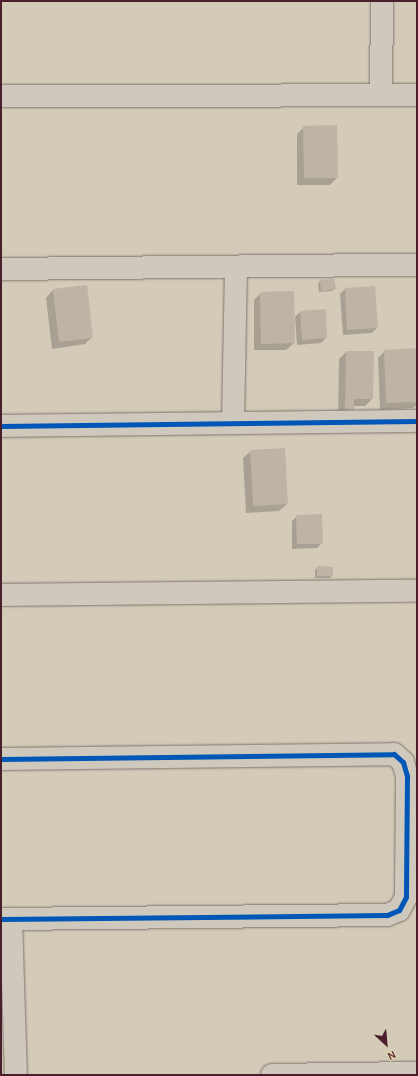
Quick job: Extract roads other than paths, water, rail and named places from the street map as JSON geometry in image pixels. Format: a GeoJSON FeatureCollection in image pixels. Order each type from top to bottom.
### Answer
{"type":"FeatureCollection","features":[{"type":"Feature","properties":{"kind":"street"},"geometry":{"type":"LineString","coordinates":[[381,95],[382,1]]}},
{"type":"Feature","properties":{"kind":"street"},"geometry":{"type":"LineString","coordinates":[[1,96],[417,95]]}},
{"type":"Feature","properties":{"kind":"street"},"geometry":{"type":"LineString","coordinates":[[1,269],[417,265]]}},
{"type":"Feature","properties":{"kind":"street"},"geometry":{"type":"LineString","coordinates":[[234,423],[236,267]]}},
{"type":"Feature","properties":{"kind":"street"},"geometry":{"type":"LineString","coordinates":[[1,426],[417,421]]}},
{"type":"Feature","properties":{"kind":"street"},"geometry":{"type":"LineString","coordinates":[[1,595],[417,591]]}},
{"type":"Feature","properties":{"kind":"street"},"geometry":{"type":"LineString","coordinates":[[1,759],[394,754],[403,762],[407,776],[406,897],[400,910],[387,915],[6,919],[16,1075]]}},
{"type":"Feature","properties":{"kind":"street"},"geometry":{"type":"LineString","coordinates":[[272,1075],[417,1074]]}}]}
